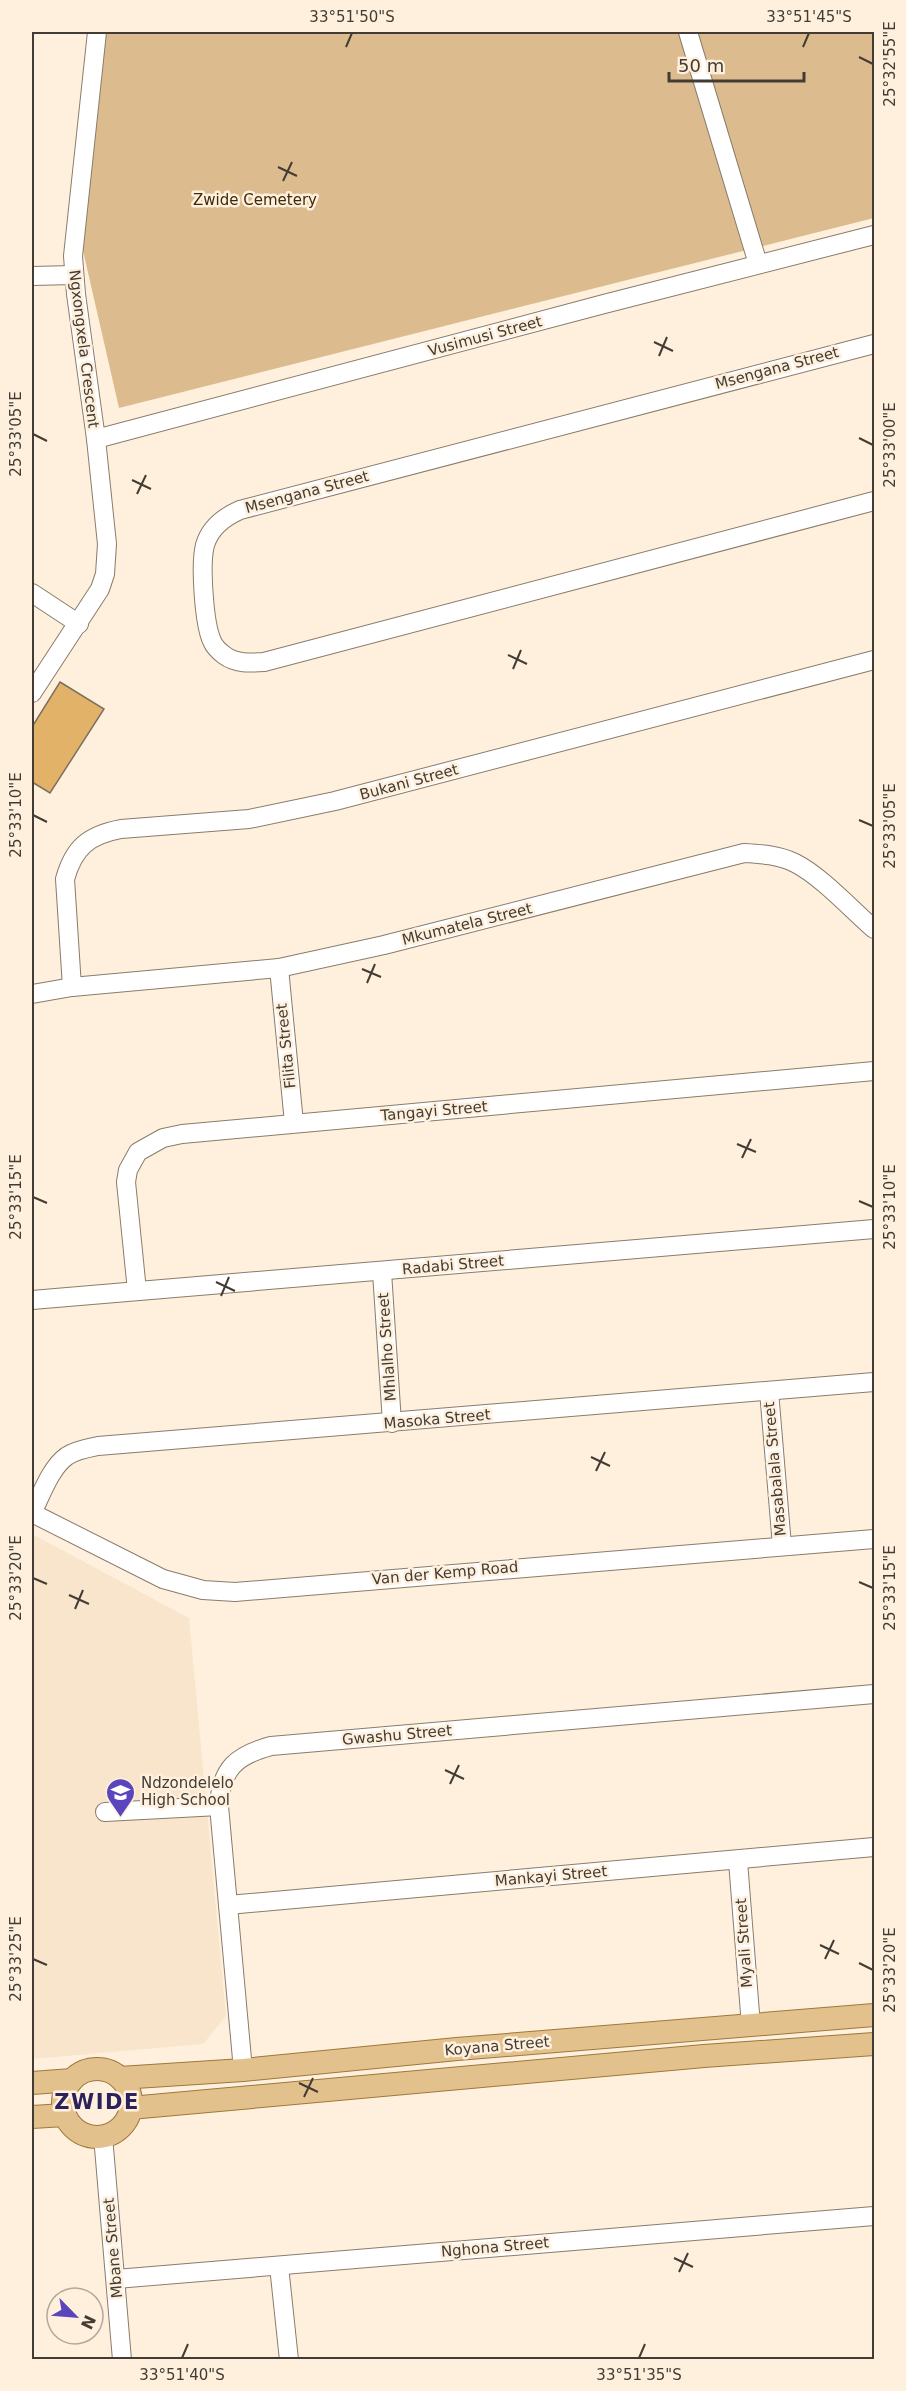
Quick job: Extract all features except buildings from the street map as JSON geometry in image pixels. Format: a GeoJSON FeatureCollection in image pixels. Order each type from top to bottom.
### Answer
{"type":"FeatureCollection","features":[{"type":"Feature","properties":{"kind":"main road","name":"Koyana Street"},"geometry":{"type":"LineString","coordinates":[[32,2083],[72,2080],[80,2073],[90,2069],[111,2072],[120,2078],[243,2070],[457,2049],[874,2015]]}},
{"type":"Feature","properties":{"kind":"main road","name":"Koyana Street"},"geometry":{"type":"LineString","coordinates":[[130,2108],[704,2056],[874,2044]]}},
{"type":"Feature","properties":{"kind":"main road"},"geometry":{"type":"LineString","coordinates":[[72,2080],[65,2091],[63,2103],[65,2115],[71,2125],[81,2132],[92,2136],[104,2136],[121,2126],[130,2108],[127,2087],[120,2078]]}},
{"type":"Feature","properties":{"kind":"main road"},"geometry":{"type":"LineString","coordinates":[[32,2117],[65,2115]]}},
{"type":"Feature","properties":{"kind":"street","name":"Ngxongxela Crescent"},"geometry":{"type":"LineString","coordinates":[[32,693],[100,589],[107,561],[96,439],[74,275],[74,247],[97,32]]}},
{"type":"Feature","properties":{"kind":"street"},"geometry":{"type":"LineString","coordinates":[[688,32],[758,264]]}},
{"type":"Feature","properties":{"kind":"street","name":"Vusimusi Street"},"geometry":{"type":"LineString","coordinates":[[96,439],[758,264],[874,236]]}},
{"type":"Feature","properties":{"kind":"street"},"geometry":{"type":"LineString","coordinates":[[32,276],[74,275]]}},
{"type":"Feature","properties":{"kind":"street","name":"Msengana Street"},"geometry":{"type":"LineString","coordinates":[[874,344],[240,510],[226,517],[214,529],[206,543],[202,562],[208,627],[213,643],[223,655],[236,662],[264,662],[874,501]]}},
{"type":"Feature","properties":{"kind":"street"},"geometry":{"type":"LineString","coordinates":[[32,593],[79,624]]}},
{"type":"Feature","properties":{"kind":"street","name":"Bukani Street"},"geometry":{"type":"LineString","coordinates":[[72,987],[66,879],[69,866],[77,851],[89,840],[103,832],[249,819],[335,801],[874,660]]}},
{"type":"Feature","properties":{"kind":"street","name":"Mkumatela Street"},"geometry":{"type":"LineString","coordinates":[[32,994],[72,987],[279,968],[384,945],[744,853],[765,854],[796,863],[810,872],[874,929]]}},
{"type":"Feature","properties":{"kind":"street","name":"Filita Street"},"geometry":{"type":"LineString","coordinates":[[279,968],[294,1123]]}},
{"type":"Feature","properties":{"kind":"street","name":"Tangayi Street"},"geometry":{"type":"LineString","coordinates":[[137,1291],[126,1182],[128,1170],[138,1152],[157,1141],[182,1134],[294,1123],[874,1071]]}},
{"type":"Feature","properties":{"kind":"street","name":"Radabi Street"},"geometry":{"type":"LineString","coordinates":[[32,1300],[874,1229]]}},
{"type":"Feature","properties":{"kind":"street","name":"Mhlalho Street"},"geometry":{"type":"LineString","coordinates":[[382,1272],[392,1423]]}},
{"type":"Feature","properties":{"kind":"street","name":"Masoka Street"},"geometry":{"type":"LineString","coordinates":[[32,1513],[59,1463],[67,1456],[79,1450],[110,1445],[874,1382]]}},
{"type":"Feature","properties":{"kind":"street","name":"Masabalala Street"},"geometry":{"type":"LineString","coordinates":[[769,1391],[782,1546]]}},
{"type":"Feature","properties":{"kind":"street","name":"Van der Kemp Road"},"geometry":{"type":"LineString","coordinates":[[32,1513],[163,1579],[182,1586],[224,1592],[874,1539]]}},
{"type":"Feature","properties":{"kind":"street","name":"Gwashu Street"},"geometry":{"type":"LineString","coordinates":[[243,2070],[219,1806],[223,1777],[235,1763],[252,1751],[272,1746],[874,1694]]}},
{"type":"Feature","properties":{"kind":"street"},"geometry":{"type":"LineString","coordinates":[[105,1812],[219,1806]]}},
{"type":"Feature","properties":{"kind":"street","name":"Mankayi Street"},"geometry":{"type":"LineString","coordinates":[[228,1905],[874,1847]]}},
{"type":"Feature","properties":{"kind":"street","name":"Myali Street"},"geometry":{"type":"LineString","coordinates":[[738,1861],[751,2026]]}},
{"type":"Feature","properties":{"kind":"street","name":"Mbane Street"},"geometry":{"type":"LineString","coordinates":[[104,2136],[122,2360]]}},
{"type":"Feature","properties":{"kind":"street","name":"Nghona Street"},"geometry":{"type":"LineString","coordinates":[[117,2279],[874,2216]]}},
{"type":"Feature","properties":{"kind":"street"},"geometry":{"type":"LineString","coordinates":[[279,2266],[289,2360]]}},
{"type":"Feature","properties":{"kind":"shaded area","name":"Ndzondelelo High School"},"geometry":{"type":"Polygon","coordinates":[[[32,1534],[189,1618],[226,2016],[203,2044],[32,2059],[32,1534]]]}},
{"type":"Feature","properties":{"kind":"green space","name":"Zwide Cemetery"},"geometry":{"type":"Polygon","coordinates":[[[106,32],[874,32],[874,218],[119,408],[81,242],[106,32]]]}},
{"type":"Feature","properties":{"kind":"place","name":"Ndzondelelo High School"},"geometry":{"type":"Point","coordinates":[120,1818]}},
{"type":"Feature","properties":{"kind":"district","name":"ZWIDE"},"geometry":{"type":"Point","coordinates":[97,2102]}}]}
